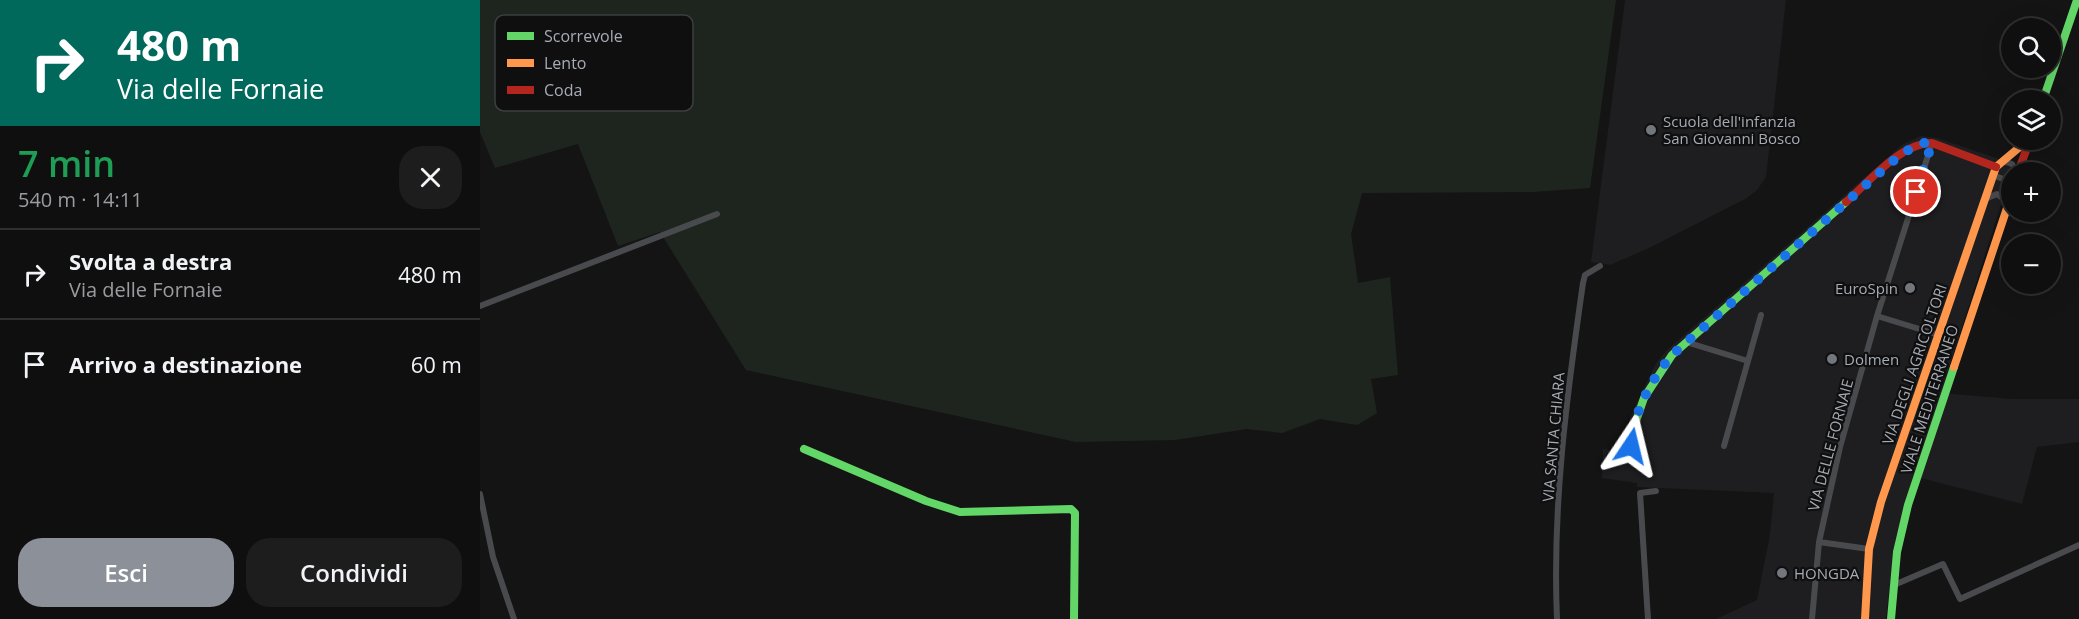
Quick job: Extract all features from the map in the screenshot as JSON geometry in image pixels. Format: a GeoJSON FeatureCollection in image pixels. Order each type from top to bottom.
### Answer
{"type":"FeatureCollection","features":[{"type":"Feature","properties":{"kind":"street"},"geometry":{"type":"LineString","coordinates":[[2046,90],[2077,0]]}},
{"type":"Feature","properties":{"kind":"street"},"geometry":{"type":"LineString","coordinates":[[1631,446],[1633,429],[1646,393],[1660,368],[1686,342],[1901,154],[1922,143],[1932,143],[1997,168],[2001,167]]}},
{"type":"Feature","properties":{"kind":"street","name":"VIA DELLE FORNAIE"},"geometry":{"type":"LineString","coordinates":[[1812,619],[1819,542],[1840,447],[1877,316],[1932,143]]}},
{"type":"Feature","properties":{"kind":"street","name":"VIA DEGLI AGRICOLTORI"},"geometry":{"type":"LineString","coordinates":[[1866,617],[1869,549],[1881,502],[1984,199],[1997,168],[2018,150]]}},
{"type":"Feature","properties":{"kind":"street"},"geometry":{"type":"LineString","coordinates":[[1997,168],[2001,175]]}},
{"type":"Feature","properties":{"kind":"street"},"geometry":{"type":"LineString","coordinates":[[1984,199],[1997,194],[2001,197]]}},
{"type":"Feature","properties":{"kind":"street"},"geometry":{"type":"LineString","coordinates":[[480,306],[717,214]]}},
{"type":"Feature","properties":{"kind":"street","name":"VIALE MEDITERRANEO"},"geometry":{"type":"LineString","coordinates":[[1890,617],[1897,552],[1908,505],[2002,222]]}},
{"type":"Feature","properties":{"kind":"street","name":"VIA SANTA CHIARA"},"geometry":{"type":"LineString","coordinates":[[1557,619],[1556,559],[1560,465],[1570,371],[1583,283],[1589,272],[1600,267]]}},
{"type":"Feature","properties":{"kind":"street"},"geometry":{"type":"LineString","coordinates":[[1724,446],[1761,315]]}},
{"type":"Feature","properties":{"kind":"street"},"geometry":{"type":"LineString","coordinates":[[1877,316],[1939,335]]}},
{"type":"Feature","properties":{"kind":"street"},"geometry":{"type":"LineString","coordinates":[[1686,342],[1748,361]]}},
{"type":"Feature","properties":{"kind":"street"},"geometry":{"type":"LineString","coordinates":[[804,448],[926,501],[960,512],[1071,509],[1075,513],[1074,619]]}},
{"type":"Feature","properties":{"kind":"street"},"geometry":{"type":"LineString","coordinates":[[1648,619],[1640,493],[1656,491]]}},
{"type":"Feature","properties":{"kind":"street"},"geometry":{"type":"LineString","coordinates":[[480,494],[493,557],[514,619]]}},
{"type":"Feature","properties":{"kind":"street"},"geometry":{"type":"LineString","coordinates":[[1819,542],[1869,549]]}},
{"type":"Feature","properties":{"kind":"street"},"geometry":{"type":"LineString","coordinates":[[1893,585],[1943,564],[1960,599],[2079,545]]}},
{"type":"Feature","properties":{"kind":"shaded area"},"geometry":{"type":"Polygon","coordinates":[[[480,0],[1616,0],[1590,188],[1533,192],[1362,193],[1351,234],[1358,283],[1390,277],[1398,375],[1371,379],[1377,413],[1357,425],[1320,419],[1282,433],[1247,429],[1175,440],[1076,442],[746,370],[660,232],[618,246],[578,144],[495,168],[480,132],[480,0]]]}},
{"type":"Feature","properties":{"kind":"shaded area"},"geometry":{"type":"Polygon","coordinates":[[[1625,0],[1786,0],[1766,177],[1757,190],[1747,198],[1647,249],[1610,265],[1591,262],[1625,0]]]}},
{"type":"Feature","properties":{"kind":"shaded area"},"geometry":{"type":"Polygon","coordinates":[[[1921,136],[1937,138],[2008,162],[2001,162],[2001,205],[1941,393],[2012,399],[2079,399],[2079,442],[2037,447],[2022,504],[1913,476],[1895,541],[1886,619],[1716,619],[1757,600],[1770,535],[1774,493],[1637,487],[1637,483],[1602,478],[1603,449],[1625,451],[1630,417],[1656,363],[1667,350],[1903,144],[1921,136]]]}},
{"type":"Feature","properties":{"kind":"traffic: fast"},"geometry":{"type":"LineString","coordinates":[[2046,90],[2077,0]]}},
{"type":"Feature","properties":{"kind":"traffic: fast"},"geometry":{"type":"LineString","coordinates":[[1631,446],[1644,398],[1672,355],[1846,202]]}},
{"type":"Feature","properties":{"kind":"traffic: fast"},"geometry":{"type":"LineString","coordinates":[[1891,619],[1897,552],[1908,505],[1954,367]]}},
{"type":"Feature","properties":{"kind":"traffic: fast"},"geometry":{"type":"LineString","coordinates":[[804,449],[926,501],[960,512],[1071,509],[1075,513],[1074,619]]}},
{"type":"Feature","properties":{"kind":"traffic: slow"},"geometry":{"type":"LineString","coordinates":[[1865,619],[1869,549],[1881,502],[1996,167],[2016,150]]}},
{"type":"Feature","properties":{"kind":"traffic: slow"},"geometry":{"type":"LineString","coordinates":[[1954,367],[2002,222]]}},
{"type":"Feature","properties":{"kind":"traffic: jam"},"geometry":{"type":"LineString","coordinates":[[1846,202],[1897,156],[1920,145],[1932,143],[1996,167]]}},
{"type":"Feature","properties":{"kind":"traffic: jam"},"geometry":{"type":"LineString","coordinates":[[2022,162],[2026,150]]}},
{"type":"Feature","properties":{"kind":"place","name":"Scuola dell'infanzia San Giovanni Bosco"},"geometry":{"type":"Point","coordinates":[1651,130]}},
{"type":"Feature","properties":{"kind":"place","name":"EuroSpin"},"geometry":{"type":"Point","coordinates":[1910,288]}},
{"type":"Feature","properties":{"kind":"place","name":"Dolmen"},"geometry":{"type":"Point","coordinates":[1832,359]}},
{"type":"Feature","properties":{"kind":"place","name":"HONGDA"},"geometry":{"type":"Point","coordinates":[1782,573]}},
{"type":"Feature","properties":{"kind":"route"},"geometry":{"type":"LineString","coordinates":[[1631,446],[1633,429],[1646,393],[1660,368],[1672,355],[1901,154],[1912,146],[1932,143],[1916,192]]}}]}
